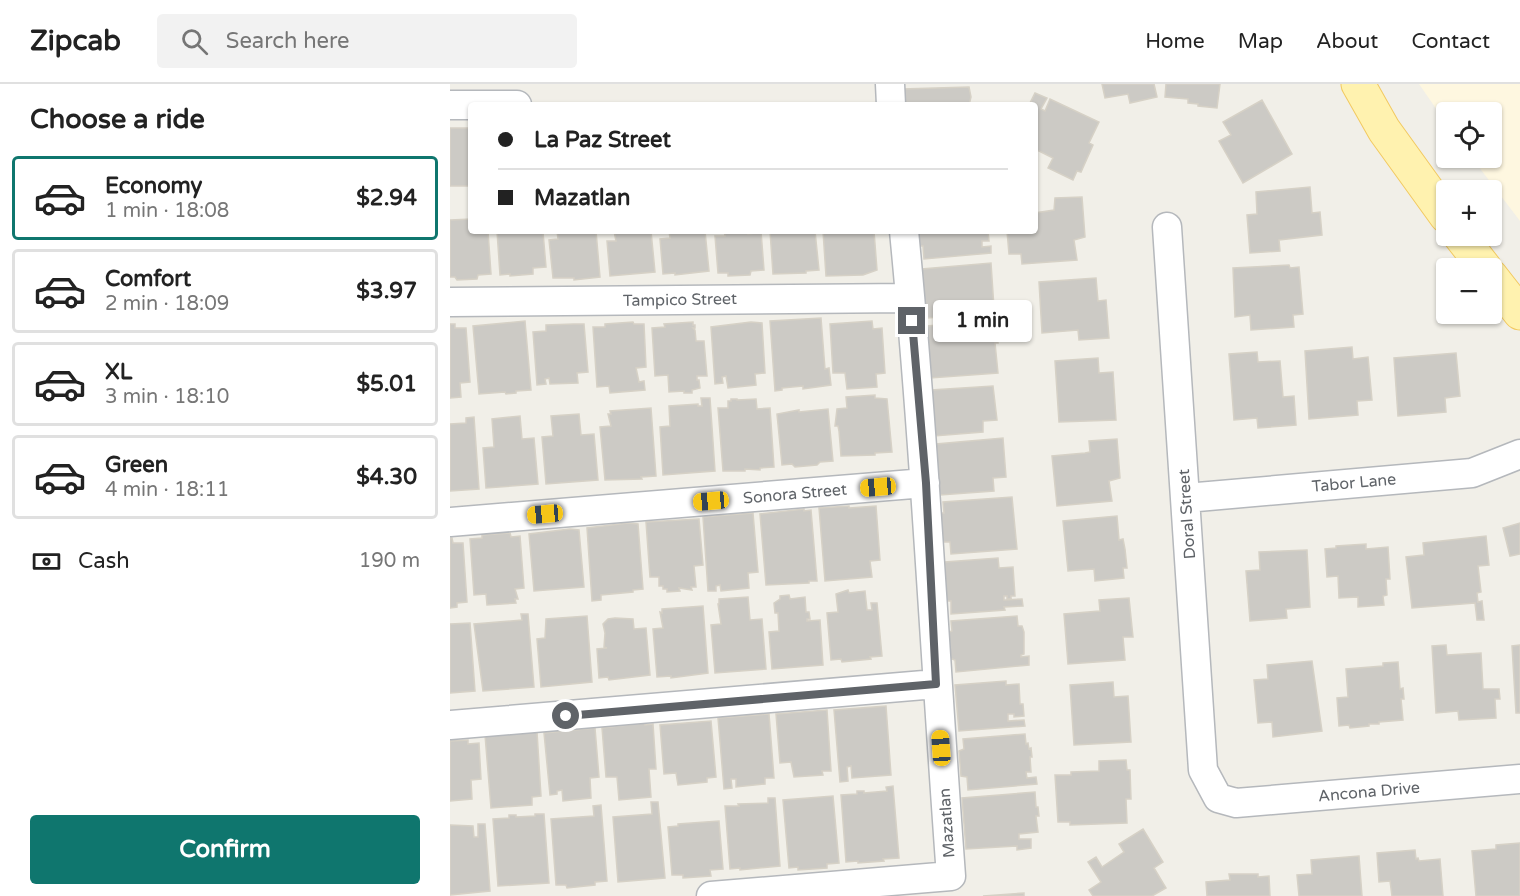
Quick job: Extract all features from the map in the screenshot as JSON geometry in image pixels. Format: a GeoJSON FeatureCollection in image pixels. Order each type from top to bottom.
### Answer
{"type":"FeatureCollection","features":[{"type":"Feature","properties":{"kind":"main road"},"geometry":{"type":"LineString","coordinates":[[1358,84],[1384,130],[1436,202]]}},
{"type":"Feature","properties":{"kind":"main road"},"geometry":{"type":"LineString","coordinates":[[1468,246],[1477,258]]}},
{"type":"Feature","properties":{"kind":"main road"},"geometry":{"type":"LineString","coordinates":[[1502,290],[1520,313]]}},
{"type":"Feature","properties":{"kind":"street"},"geometry":{"type":"LineString","coordinates":[[490,102],[491,84]]}},
{"type":"Feature","properties":{"kind":"street"},"geometry":{"type":"LineString","coordinates":[[890,84],[891,102]]}},
{"type":"Feature","properties":{"kind":"street"},"geometry":{"type":"LineString","coordinates":[[450,105],[468,105]]}},
{"type":"Feature","properties":{"kind":"street","name":"Doral Street"},"geometry":{"type":"LineString","coordinates":[[1167,227],[1203,770],[1218,798]]}},
{"type":"Feature","properties":{"kind":"street","name":"Mazatlan"},"geometry":{"type":"LineString","coordinates":[[711,896],[951,876],[936,684],[926,483],[904,234]]}},
{"type":"Feature","properties":{"kind":"street","name":"Tampico Street"},"geometry":{"type":"LineString","coordinates":[[450,302],[910,298]]}},
{"type":"Feature","properties":{"kind":"street","name":"Tabor Lane"},"geometry":{"type":"LineString","coordinates":[[1186,498],[1472,472],[1520,454]]}},
{"type":"Feature","properties":{"kind":"street","name":"Sonora Street"},"geometry":{"type":"LineString","coordinates":[[450,522],[926,483]]}},
{"type":"Feature","properties":{"kind":"street"},"geometry":{"type":"LineString","coordinates":[[450,725],[936,684]]}},
{"type":"Feature","properties":{"kind":"street","name":"Ancona Drive"},"geometry":{"type":"LineString","coordinates":[[1218,798],[1236,803],[1520,779]]}},
{"type":"Feature","properties":{"kind":"shaded area"},"geometry":{"type":"Polygon","coordinates":[[[1419,84],[1520,84],[1520,221],[1502,197],[1502,180],[1489,180],[1480,168],[1502,168],[1502,102],[1436,102],[1436,109],[1419,84]]]}},
{"type":"Feature","properties":{"kind":"building"},"geometry":{"type":"Polygon","coordinates":[[[1102,84],[1154,84],[1157,97],[1130,103],[1128,94],[1105,98],[1102,84]]]}},
{"type":"Feature","properties":{"kind":"building"},"geometry":{"type":"Polygon","coordinates":[[[1166,84],[1220,84],[1217,108],[1188,103],[1188,99],[1165,97],[1166,84]]]}},
{"type":"Feature","properties":{"kind":"building"},"geometry":{"type":"Polygon","coordinates":[[[969,87],[971,97],[970,102],[901,102],[902,89],[969,87]]]}},
{"type":"Feature","properties":{"kind":"building"},"geometry":{"type":"Polygon","coordinates":[[[1035,93],[1047,98],[1041,109],[1045,111],[1050,99],[1099,122],[1089,143],[1093,145],[1081,172],[1077,171],[1073,180],[1048,168],[1053,158],[1038,150],[1038,102],[1030,102],[1035,93]]]}},
{"type":"Feature","properties":{"kind":"building"},"geometry":{"type":"Polygon","coordinates":[[[1262,100],[1292,154],[1243,183],[1219,141],[1231,135],[1223,122],[1262,100]]]}},
{"type":"Feature","properties":{"kind":"building"},"geometry":{"type":"Polygon","coordinates":[[[450,128],[468,128],[468,186],[450,186],[450,128]]]}},
{"type":"Feature","properties":{"kind":"building"},"geometry":{"type":"Polygon","coordinates":[[[1310,187],[1312,213],[1320,212],[1322,235],[1279,240],[1280,251],[1250,253],[1247,215],[1257,214],[1256,192],[1310,187]]]}},
{"type":"Feature","properties":{"kind":"building"},"geometry":{"type":"Polygon","coordinates":[[[1082,197],[1085,237],[1074,240],[1077,260],[1022,264],[1021,254],[1009,254],[1007,234],[1038,234],[1038,213],[1054,210],[1055,198],[1082,197]]]}},
{"type":"Feature","properties":{"kind":"building"},"geometry":{"type":"Polygon","coordinates":[[[468,219],[468,234],[488,234],[491,274],[478,275],[477,279],[457,280],[455,277],[450,277],[450,220],[468,219]]]}},
{"type":"Feature","properties":{"kind":"building"},"geometry":{"type":"Polygon","coordinates":[[[497,234],[543,234],[546,267],[533,268],[533,274],[500,275],[497,234]]]}},
{"type":"Feature","properties":{"kind":"building"},"geometry":{"type":"Polygon","coordinates":[[[557,234],[596,234],[600,277],[574,280],[574,278],[553,278],[549,240],[558,239],[557,234]]]}},
{"type":"Feature","properties":{"kind":"building"},"geometry":{"type":"Polygon","coordinates":[[[615,234],[651,234],[655,272],[610,276],[607,241],[616,241],[615,234]]]}},
{"type":"Feature","properties":{"kind":"building"},"geometry":{"type":"Polygon","coordinates":[[[669,234],[705,234],[709,271],[663,274],[660,239],[670,238],[669,234]]]}},
{"type":"Feature","properties":{"kind":"building"},"geometry":{"type":"Polygon","coordinates":[[[725,234],[761,234],[764,270],[751,271],[750,275],[728,276],[728,273],[718,273],[715,236],[725,236],[725,234]]]}},
{"type":"Feature","properties":{"kind":"building"},"geometry":{"type":"Polygon","coordinates":[[[770,234],[815,234],[819,270],[806,271],[806,273],[773,274],[770,234]]]}},
{"type":"Feature","properties":{"kind":"building"},"geometry":{"type":"Polygon","coordinates":[[[823,234],[874,234],[877,270],[863,275],[826,276],[823,234]]]}},
{"type":"Feature","properties":{"kind":"building"},"geometry":{"type":"Polygon","coordinates":[[[917,234],[988,234],[989,241],[982,241],[982,247],[991,246],[991,253],[924,259],[923,246],[919,246],[917,234]]]}},
{"type":"Feature","properties":{"kind":"building"},"geometry":{"type":"Polygon","coordinates":[[[991,263],[994,308],[998,307],[998,313],[927,318],[920,278],[923,278],[922,269],[991,263]]]}},
{"type":"Feature","properties":{"kind":"building"},"geometry":{"type":"Polygon","coordinates":[[[1289,265],[1290,268],[1299,267],[1303,314],[1293,315],[1294,327],[1251,330],[1250,315],[1235,317],[1233,268],[1289,265]]]}},
{"type":"Feature","properties":{"kind":"building"},"geometry":{"type":"Polygon","coordinates":[[[1096,278],[1098,301],[1106,300],[1109,338],[1079,340],[1078,330],[1042,333],[1039,282],[1096,278]]]}},
{"type":"Feature","properties":{"kind":"building"},"geometry":{"type":"Polygon","coordinates":[[[821,318],[825,369],[829,368],[831,385],[803,389],[803,386],[782,388],[782,390],[775,391],[770,321],[821,318]]]}},
{"type":"Feature","properties":{"kind":"building"},"geometry":{"type":"Polygon","coordinates":[[[525,321],[531,390],[506,394],[505,392],[479,394],[473,326],[525,321]]]}},
{"type":"Feature","properties":{"kind":"building"},"geometry":{"type":"Polygon","coordinates":[[[872,321],[873,329],[882,328],[885,373],[876,374],[877,387],[847,389],[845,373],[833,373],[830,324],[872,321]]]}},
{"type":"Feature","properties":{"kind":"building"},"geometry":{"type":"Polygon","coordinates":[[[993,321],[994,334],[997,333],[998,343],[995,343],[998,373],[930,378],[926,326],[993,321]]]}},
{"type":"Feature","properties":{"kind":"building"},"geometry":{"type":"Polygon","coordinates":[[[633,322],[644,324],[646,367],[636,368],[639,382],[644,381],[645,390],[610,393],[609,386],[597,387],[593,327],[633,322]]]}},
{"type":"Feature","properties":{"kind":"building"},"geometry":{"type":"Polygon","coordinates":[[[693,322],[696,341],[704,341],[707,376],[697,376],[700,388],[692,390],[692,393],[669,392],[668,375],[655,376],[652,328],[665,327],[664,324],[693,322]]]}},
{"type":"Feature","properties":{"kind":"building"},"geometry":{"type":"Polygon","coordinates":[[[751,322],[762,323],[765,373],[755,374],[756,385],[728,388],[726,376],[722,377],[723,383],[715,384],[711,327],[751,322]]]}},
{"type":"Feature","properties":{"kind":"building"},"geometry":{"type":"Polygon","coordinates":[[[450,324],[455,324],[455,328],[466,328],[470,382],[460,383],[461,397],[450,398],[450,324]]]}},
{"type":"Feature","properties":{"kind":"building"},"geometry":{"type":"Polygon","coordinates":[[[584,324],[588,372],[577,373],[578,383],[550,384],[549,378],[545,379],[546,384],[537,385],[533,332],[546,331],[546,325],[584,324]]]}},
{"type":"Feature","properties":{"kind":"building"},"geometry":{"type":"Polygon","coordinates":[[[1352,347],[1353,359],[1368,357],[1372,400],[1357,401],[1358,415],[1309,419],[1305,351],[1352,347]]]}},
{"type":"Feature","properties":{"kind":"building"},"geometry":{"type":"Polygon","coordinates":[[[1257,352],[1258,362],[1280,361],[1283,397],[1294,396],[1296,425],[1258,428],[1257,418],[1234,420],[1229,354],[1257,352]]]}},
{"type":"Feature","properties":{"kind":"building"},"geometry":{"type":"Polygon","coordinates":[[[1456,353],[1460,396],[1445,398],[1446,412],[1398,416],[1394,358],[1456,353]]]}},
{"type":"Feature","properties":{"kind":"building"},"geometry":{"type":"Polygon","coordinates":[[[1098,358],[1099,373],[1113,372],[1116,420],[1059,422],[1055,361],[1098,358]]]}},
{"type":"Feature","properties":{"kind":"building"},"geometry":{"type":"Polygon","coordinates":[[[993,386],[997,420],[983,421],[983,432],[934,436],[931,390],[993,386]]]}},
{"type":"Feature","properties":{"kind":"building"},"geometry":{"type":"Polygon","coordinates":[[[875,395],[875,398],[887,399],[892,452],[841,456],[838,426],[835,426],[837,409],[847,408],[846,397],[875,395]]]}},
{"type":"Feature","properties":{"kind":"building"},"geometry":{"type":"Polygon","coordinates":[[[701,398],[710,398],[715,471],[663,475],[660,427],[670,426],[669,406],[698,404],[702,406],[701,398]]]}},
{"type":"Feature","properties":{"kind":"building"},"geometry":{"type":"Polygon","coordinates":[[[756,399],[757,409],[770,408],[774,467],[760,468],[760,470],[723,471],[718,408],[728,408],[728,401],[756,399]]]}},
{"type":"Feature","properties":{"kind":"building"},"geometry":{"type":"Polygon","coordinates":[[[651,408],[656,476],[641,477],[642,479],[605,480],[600,427],[611,426],[608,414],[611,414],[610,411],[651,408]]]}},
{"type":"Feature","properties":{"kind":"building"},"geometry":{"type":"Polygon","coordinates":[[[828,409],[833,461],[795,467],[792,464],[782,465],[777,414],[799,410],[799,412],[828,409]]]}},
{"type":"Feature","properties":{"kind":"building"},"geometry":{"type":"Polygon","coordinates":[[[579,414],[581,435],[594,434],[598,480],[546,484],[542,437],[553,436],[551,416],[579,414]]]}},
{"type":"Feature","properties":{"kind":"building"},"geometry":{"type":"Polygon","coordinates":[[[520,416],[522,439],[534,438],[538,484],[486,488],[483,448],[494,447],[492,419],[520,416]]]}},
{"type":"Feature","properties":{"kind":"building"},"geometry":{"type":"Polygon","coordinates":[[[474,417],[479,489],[450,491],[450,424],[466,423],[466,418],[474,417]]]}},
{"type":"Feature","properties":{"kind":"building"},"geometry":{"type":"Polygon","coordinates":[[[1003,438],[1006,477],[993,478],[994,491],[940,495],[934,457],[937,454],[936,444],[1003,438]]]}},
{"type":"Feature","properties":{"kind":"building"},"geometry":{"type":"Polygon","coordinates":[[[1117,439],[1120,478],[1109,481],[1112,501],[1057,506],[1052,456],[1090,452],[1089,441],[1117,439]]]}},
{"type":"Feature","properties":{"kind":"building"},"geometry":{"type":"Polygon","coordinates":[[[1012,497],[1017,549],[951,554],[950,542],[943,542],[941,513],[944,513],[943,502],[1012,497]]]}},
{"type":"Feature","properties":{"kind":"building"},"geometry":{"type":"Polygon","coordinates":[[[849,506],[849,508],[876,506],[880,560],[870,561],[872,577],[825,581],[819,508],[849,506]]]}},
{"type":"Feature","properties":{"kind":"building"},"geometry":{"type":"Polygon","coordinates":[[[804,509],[804,511],[811,510],[817,581],[766,585],[760,514],[804,509]]]}},
{"type":"Feature","properties":{"kind":"building"},"geometry":{"type":"Polygon","coordinates":[[[753,513],[758,572],[748,573],[749,588],[721,591],[720,585],[716,586],[716,591],[708,591],[703,517],[753,513]]]}},
{"type":"Feature","properties":{"kind":"building"},"geometry":{"type":"Polygon","coordinates":[[[1117,516],[1119,540],[1123,539],[1125,549],[1127,568],[1123,568],[1124,578],[1095,581],[1094,569],[1068,571],[1063,521],[1117,516]]]}},
{"type":"Feature","properties":{"kind":"building"},"geometry":{"type":"Polygon","coordinates":[[[699,519],[703,565],[694,566],[696,587],[691,587],[692,590],[679,588],[680,591],[667,592],[663,586],[659,586],[659,577],[650,577],[646,522],[699,519]]]}},
{"type":"Feature","properties":{"kind":"building"},"geometry":{"type":"Polygon","coordinates":[[[1520,523],[1520,554],[1510,556],[1503,528],[1520,523]]]}},
{"type":"Feature","properties":{"kind":"building"},"geometry":{"type":"Polygon","coordinates":[[[638,524],[643,589],[601,595],[601,600],[592,601],[587,528],[638,524]]]}},
{"type":"Feature","properties":{"kind":"building"},"geometry":{"type":"Polygon","coordinates":[[[579,530],[584,587],[534,591],[529,534],[579,530]]]}},
{"type":"Feature","properties":{"kind":"building"},"geometry":{"type":"Polygon","coordinates":[[[510,533],[511,537],[520,536],[524,588],[515,589],[518,599],[515,599],[516,603],[487,605],[486,594],[474,595],[470,539],[482,538],[482,535],[510,533]]]}},
{"type":"Feature","properties":{"kind":"building"},"geometry":{"type":"Polygon","coordinates":[[[1486,536],[1489,565],[1478,566],[1481,592],[1477,593],[1478,602],[1482,601],[1484,620],[1477,620],[1475,603],[1412,608],[1406,557],[1424,555],[1423,543],[1486,536]]]}},
{"type":"Feature","properties":{"kind":"building"},"geometry":{"type":"Polygon","coordinates":[[[450,538],[453,543],[463,543],[467,602],[457,603],[457,607],[450,608],[450,538]]]}},
{"type":"Feature","properties":{"kind":"building"},"geometry":{"type":"Polygon","coordinates":[[[1366,544],[1366,549],[1388,547],[1390,579],[1386,579],[1387,595],[1383,596],[1384,605],[1358,607],[1358,597],[1339,598],[1338,576],[1327,577],[1325,549],[1366,544]]]}},
{"type":"Feature","properties":{"kind":"building"},"geometry":{"type":"Polygon","coordinates":[[[1307,550],[1310,607],[1286,609],[1287,618],[1250,621],[1246,571],[1260,570],[1259,552],[1307,550]]]}},
{"type":"Feature","properties":{"kind":"building"},"geometry":{"type":"Polygon","coordinates":[[[998,558],[999,568],[1013,567],[1015,596],[1007,599],[1007,596],[1004,596],[1004,600],[1022,599],[1023,606],[1004,607],[1005,610],[951,614],[951,601],[947,601],[946,598],[945,562],[998,558]]]}},
{"type":"Feature","properties":{"kind":"building"},"geometry":{"type":"Polygon","coordinates":[[[848,590],[849,593],[865,591],[867,610],[872,610],[871,603],[877,603],[882,656],[842,662],[841,659],[831,660],[827,613],[838,612],[836,594],[848,590]]]}},
{"type":"Feature","properties":{"kind":"building"},"geometry":{"type":"Polygon","coordinates":[[[789,595],[790,599],[805,597],[806,612],[809,612],[810,619],[807,621],[820,620],[823,665],[772,669],[769,632],[779,631],[778,613],[775,613],[774,603],[780,599],[780,596],[789,595]]]}},
{"type":"Feature","properties":{"kind":"building"},"geometry":{"type":"Polygon","coordinates":[[[748,597],[750,620],[762,619],[766,669],[715,673],[711,625],[721,624],[719,599],[748,597]]]}},
{"type":"Feature","properties":{"kind":"building"},"geometry":{"type":"Polygon","coordinates":[[[1129,598],[1133,637],[1123,637],[1125,660],[1068,664],[1064,614],[1100,611],[1099,600],[1129,598]]]}},
{"type":"Feature","properties":{"kind":"building"},"geometry":{"type":"Polygon","coordinates":[[[703,606],[708,673],[671,678],[671,676],[657,677],[653,629],[663,628],[660,612],[662,613],[662,609],[703,606]]]}},
{"type":"Feature","properties":{"kind":"building"},"geometry":{"type":"Polygon","coordinates":[[[521,614],[528,614],[534,687],[483,691],[474,624],[522,620],[521,614]]]}},
{"type":"Feature","properties":{"kind":"building"},"geometry":{"type":"Polygon","coordinates":[[[587,616],[592,682],[541,687],[537,639],[545,638],[546,619],[587,616]]]}},
{"type":"Feature","properties":{"kind":"building"},"geometry":{"type":"Polygon","coordinates":[[[1017,616],[1018,626],[1022,626],[1024,632],[1024,654],[1021,657],[1029,656],[1029,665],[956,672],[955,660],[949,658],[951,621],[1017,616]]]}},
{"type":"Feature","properties":{"kind":"building"},"geometry":{"type":"Polygon","coordinates":[[[608,619],[633,619],[634,629],[646,628],[650,675],[609,680],[608,677],[599,678],[597,649],[607,648],[604,647],[603,624],[608,619]]]}},
{"type":"Feature","properties":{"kind":"building"},"geometry":{"type":"Polygon","coordinates":[[[470,623],[475,691],[450,693],[450,624],[470,623]]]}},
{"type":"Feature","properties":{"kind":"building"},"geometry":{"type":"Polygon","coordinates":[[[1446,645],[1447,655],[1481,653],[1483,689],[1499,689],[1500,699],[1495,699],[1496,718],[1459,720],[1458,711],[1436,713],[1432,646],[1446,645]]]}},
{"type":"Feature","properties":{"kind":"building"},"geometry":{"type":"Polygon","coordinates":[[[1520,645],[1520,713],[1516,713],[1512,646],[1520,645]]]}},
{"type":"Feature","properties":{"kind":"building"},"geometry":{"type":"Polygon","coordinates":[[[1312,661],[1322,731],[1273,737],[1272,722],[1258,723],[1254,680],[1268,679],[1267,665],[1312,661]]]}},
{"type":"Feature","properties":{"kind":"building"},"geometry":{"type":"Polygon","coordinates":[[[1398,662],[1400,689],[1403,688],[1404,699],[1401,699],[1403,720],[1350,728],[1349,725],[1339,726],[1337,698],[1348,697],[1346,669],[1383,666],[1383,663],[1398,662]]]}},
{"type":"Feature","properties":{"kind":"building"},"geometry":{"type":"Polygon","coordinates":[[[1006,681],[1006,685],[1019,684],[1020,704],[1023,704],[1024,716],[1014,717],[1014,714],[1008,714],[1008,721],[1024,720],[1025,726],[959,731],[955,685],[1006,681]]]}},
{"type":"Feature","properties":{"kind":"building"},"geometry":{"type":"Polygon","coordinates":[[[1113,682],[1114,697],[1128,696],[1131,742],[1074,745],[1070,685],[1113,682]]]}},
{"type":"Feature","properties":{"kind":"building"},"geometry":{"type":"Polygon","coordinates":[[[886,706],[891,775],[852,778],[851,766],[847,767],[848,781],[840,782],[834,710],[886,706]]]}},
{"type":"Feature","properties":{"kind":"building"},"geometry":{"type":"Polygon","coordinates":[[[827,710],[831,771],[822,771],[823,775],[794,777],[791,762],[780,763],[776,714],[827,710]]]}},
{"type":"Feature","properties":{"kind":"building"},"geometry":{"type":"Polygon","coordinates":[[[769,714],[774,778],[765,778],[765,784],[736,787],[736,779],[731,779],[732,788],[724,789],[718,718],[769,714]]]}},
{"type":"Feature","properties":{"kind":"building"},"geometry":{"type":"Polygon","coordinates":[[[711,721],[716,777],[707,778],[707,782],[678,785],[676,773],[664,774],[660,725],[711,721]]]}},
{"type":"Feature","properties":{"kind":"building"},"geometry":{"type":"Polygon","coordinates":[[[645,723],[645,725],[653,724],[656,769],[649,769],[651,797],[619,800],[617,777],[606,777],[602,728],[645,723]]]}},
{"type":"Feature","properties":{"kind":"building"},"geometry":{"type":"Polygon","coordinates":[[[595,728],[599,777],[590,778],[591,798],[563,801],[562,790],[550,795],[544,733],[595,728]]]}},
{"type":"Feature","properties":{"kind":"building"},"geometry":{"type":"Polygon","coordinates":[[[537,732],[541,796],[532,797],[532,805],[491,808],[485,735],[537,732]]]}},
{"type":"Feature","properties":{"kind":"building"},"geometry":{"type":"Polygon","coordinates":[[[1025,734],[1026,744],[1028,743],[1029,749],[1031,748],[1032,757],[1030,757],[1031,772],[1026,772],[1027,778],[1036,777],[1037,784],[968,790],[967,777],[961,776],[959,751],[964,749],[963,739],[1025,734]]]}},
{"type":"Feature","properties":{"kind":"building"},"geometry":{"type":"Polygon","coordinates":[[[468,740],[468,744],[479,743],[481,779],[471,780],[472,799],[450,801],[450,741],[468,740]]]}},
{"type":"Feature","properties":{"kind":"building"},"geometry":{"type":"Polygon","coordinates":[[[1126,760],[1127,770],[1130,770],[1131,799],[1126,799],[1127,823],[1070,825],[1070,822],[1058,822],[1055,775],[1099,771],[1099,761],[1126,760]]]}},
{"type":"Feature","properties":{"kind":"building"},"geometry":{"type":"Polygon","coordinates":[[[893,786],[899,858],[858,863],[858,861],[846,862],[841,795],[857,794],[857,791],[864,791],[864,793],[887,791],[886,787],[893,786]]]}},
{"type":"Feature","properties":{"kind":"building"},"geometry":{"type":"Polygon","coordinates":[[[1035,792],[1039,816],[1036,816],[1038,832],[1019,834],[1019,839],[1031,839],[1031,848],[1017,850],[1017,846],[966,849],[962,798],[1035,792]]]}},
{"type":"Feature","properties":{"kind":"building"},"geometry":{"type":"Polygon","coordinates":[[[833,796],[839,863],[827,864],[827,868],[798,870],[798,867],[789,868],[783,800],[833,796]]]}},
{"type":"Feature","properties":{"kind":"building"},"geometry":{"type":"Polygon","coordinates":[[[768,798],[775,798],[780,866],[730,869],[725,806],[768,803],[768,798]]]}},
{"type":"Feature","properties":{"kind":"building"},"geometry":{"type":"Polygon","coordinates":[[[651,802],[658,802],[665,878],[618,882],[613,817],[652,814],[651,802]]]}},
{"type":"Feature","properties":{"kind":"building"},"geometry":{"type":"Polygon","coordinates":[[[601,805],[607,881],[595,882],[595,885],[567,888],[566,885],[556,885],[551,819],[594,816],[593,806],[601,805]]]}},
{"type":"Feature","properties":{"kind":"building"},"geometry":{"type":"Polygon","coordinates":[[[535,814],[544,814],[549,883],[498,886],[493,819],[509,818],[509,815],[516,815],[516,817],[535,816],[535,814]]]}},
{"type":"Feature","properties":{"kind":"building"},"geometry":{"type":"Polygon","coordinates":[[[719,821],[723,869],[710,870],[711,876],[683,878],[683,875],[672,875],[668,827],[678,826],[678,824],[719,821]]]}},
{"type":"Feature","properties":{"kind":"building"},"geometry":{"type":"Polygon","coordinates":[[[478,824],[485,824],[490,891],[450,895],[450,825],[473,826],[474,837],[478,837],[478,824]]]}},
{"type":"Feature","properties":{"kind":"building"},"geometry":{"type":"Polygon","coordinates":[[[1143,829],[1163,862],[1154,868],[1166,888],[1152,896],[1093,896],[1089,890],[1101,882],[1088,862],[1096,857],[1102,867],[1124,852],[1119,844],[1143,829]]]}},
{"type":"Feature","properties":{"kind":"building"},"geometry":{"type":"Polygon","coordinates":[[[1520,843],[1520,896],[1476,896],[1472,851],[1496,849],[1496,845],[1520,843]]]}},
{"type":"Feature","properties":{"kind":"building"},"geometry":{"type":"Polygon","coordinates":[[[1415,850],[1416,859],[1418,858],[1419,861],[1440,859],[1443,896],[1392,896],[1390,881],[1379,882],[1377,853],[1415,850]]]}},
{"type":"Feature","properties":{"kind":"building"},"geometry":{"type":"Polygon","coordinates":[[[1359,856],[1362,896],[1299,896],[1297,875],[1312,874],[1311,860],[1359,856]]]}},
{"type":"Feature","properties":{"kind":"building"},"geometry":{"type":"Polygon","coordinates":[[[1229,874],[1269,876],[1270,896],[1207,896],[1206,882],[1230,880],[1229,874]]]}},
{"type":"Feature","properties":{"kind":"building"},"geometry":{"type":"Polygon","coordinates":[[[1024,893],[1024,896],[983,896],[1024,893]]]}},
{"type":"Feature","properties":{"kind":"route"},"geometry":{"type":"LineString","coordinates":[[566,716],[936,684],[926,483],[912,321]]}}]}
